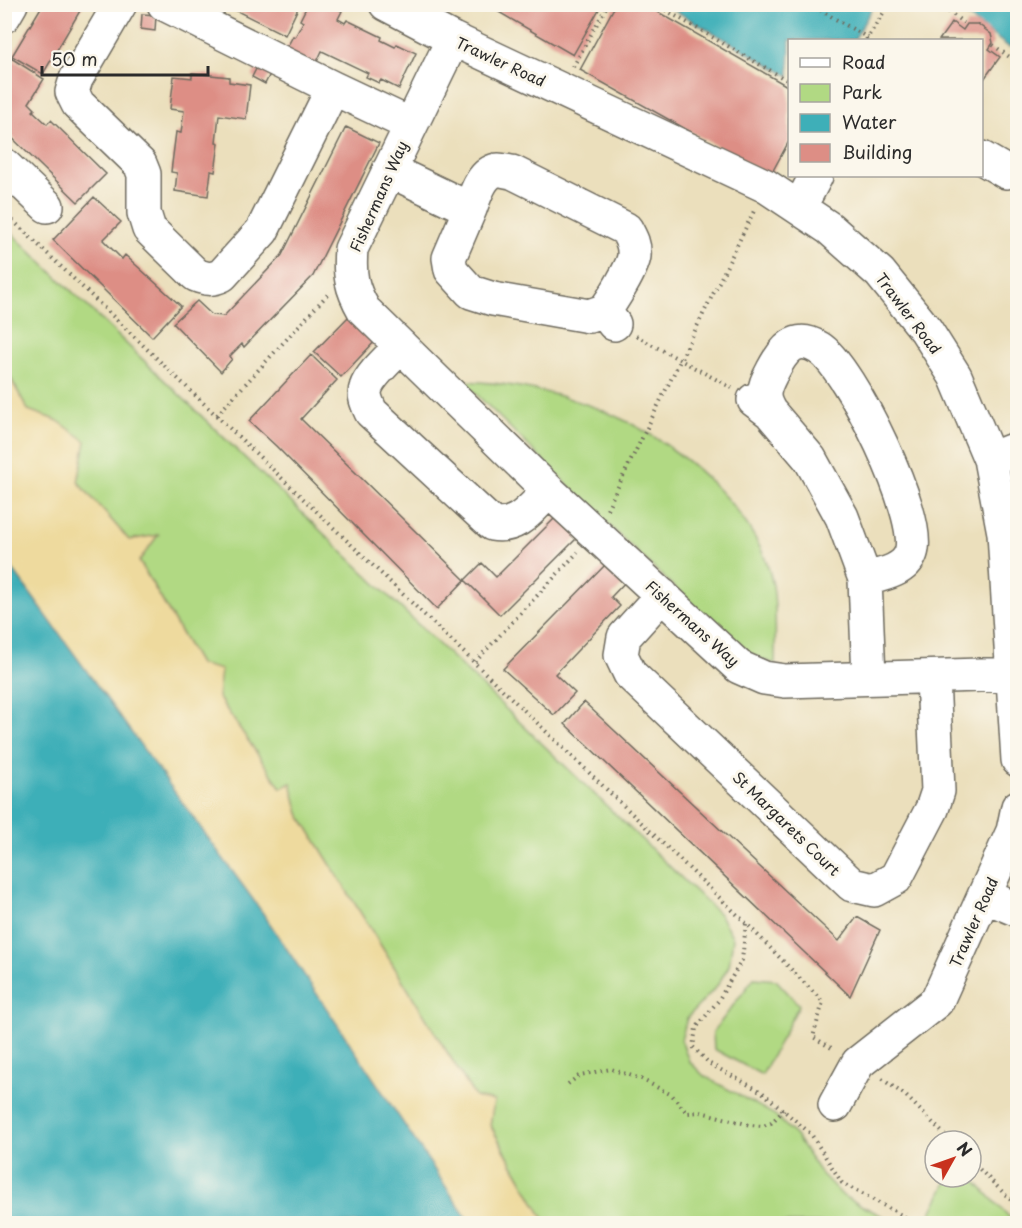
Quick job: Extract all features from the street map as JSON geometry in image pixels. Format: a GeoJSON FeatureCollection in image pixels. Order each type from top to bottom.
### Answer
{"type":"FeatureCollection","features":[{"type":"Feature","properties":{"kind":"street"},"geometry":{"type":"LineString","coordinates":[[4,16],[11,4]]}},
{"type":"Feature","properties":{"kind":"street"},"geometry":{"type":"LineString","coordinates":[[120,4],[76,79],[72,92],[78,104],[140,164],[144,174],[144,213],[148,229],[196,275],[205,279],[214,279],[222,275],[262,231],[333,88]]}},
{"type":"Feature","properties":{"kind":"street"},"geometry":{"type":"LineString","coordinates":[[164,4],[411,124]]}},
{"type":"Feature","properties":{"kind":"street","name":"Trawler Road"},"geometry":{"type":"LineString","coordinates":[[386,4],[453,39],[766,186],[829,228],[880,273],[926,330],[1004,454],[1004,533],[1017,760]]}},
{"type":"Feature","properties":{"kind":"street","name":"Fishermans Way"},"geometry":{"type":"LineString","coordinates":[[453,39],[351,249],[350,270],[353,292],[364,310],[549,491],[739,667],[764,678],[785,681],[1013,674]]}},
{"type":"Feature","properties":{"kind":"street"},"geometry":{"type":"LineString","coordinates":[[4,165],[47,207]]}},
{"type":"Feature","properties":{"kind":"street"},"geometry":{"type":"LineString","coordinates":[[389,170],[470,209]]}},
{"type":"Feature","properties":{"kind":"street"},"geometry":{"type":"LineString","coordinates":[[497,170],[512,172],[626,229],[634,243],[634,258],[610,305],[609,318],[493,299],[471,292],[451,270],[449,258],[470,209],[481,183],[487,175],[497,170]]}},
{"type":"Feature","properties":{"kind":"street"},"geometry":{"type":"LineString","coordinates":[[799,208],[815,177]]}},
{"type":"Feature","properties":{"kind":"street"},"geometry":{"type":"LineString","coordinates":[[865,579],[888,573],[906,561],[911,553],[913,543],[910,524],[896,477],[878,437],[829,356],[810,343],[792,345],[783,351],[765,385],[765,403],[762,406],[810,459],[842,517],[865,579],[869,678]]}},
{"type":"Feature","properties":{"kind":"street"},"geometry":{"type":"LineString","coordinates":[[401,346],[371,379],[365,389],[366,400],[371,412],[492,524],[504,526],[514,524],[549,491]]}},
{"type":"Feature","properties":{"kind":"street","name":"St Margarets Court"},"geometry":{"type":"LineString","coordinates":[[662,596],[624,637],[621,655],[630,674],[852,885],[874,891],[896,878],[932,809],[938,791],[933,678]]}},
{"type":"Feature","properties":{"kind":"street","name":"Trawler Road"},"geometry":{"type":"LineString","coordinates":[[858,1063],[937,1001],[1013,831],[1017,807]]}},
{"type":"Feature","properties":{"kind":"street"},"geometry":{"type":"LineString","coordinates":[[985,896],[1017,910]]}},
{"type":"Feature","properties":{"kind":"street"},"geometry":{"type":"LineString","coordinates":[[835,1105],[858,1063]]}},
{"type":"Feature","properties":{"kind":"path"},"geometry":{"type":"LineString","coordinates":[[560,89],[608,4]]}},
{"type":"Feature","properties":{"kind":"path"},"geometry":{"type":"LineString","coordinates":[[655,4],[788,81]]}},
{"type":"Feature","properties":{"kind":"path"},"geometry":{"type":"LineString","coordinates":[[810,4],[867,39],[890,4]]}},
{"type":"Feature","properties":{"kind":"path"},"geometry":{"type":"LineString","coordinates":[[939,4],[965,24]]}},
{"type":"Feature","properties":{"kind":"path"},"geometry":{"type":"LineString","coordinates":[[993,45],[1017,63]]}},
{"type":"Feature","properties":{"kind":"path"},"geometry":{"type":"LineString","coordinates":[[475,662],[595,533],[766,186]]}},
{"type":"Feature","properties":{"kind":"path"},"geometry":{"type":"LineString","coordinates":[[4,212],[746,923],[823,1002],[813,1037],[906,1095],[939,1129]]}},
{"type":"Feature","properties":{"kind":"path"},"geometry":{"type":"LineString","coordinates":[[217,416],[350,270]]}},
{"type":"Feature","properties":{"kind":"path"},"geometry":{"type":"LineString","coordinates":[[609,318],[762,406]]}},
{"type":"Feature","properties":{"kind":"path"},"geometry":{"type":"LineString","coordinates":[[746,923],[742,960],[718,1001],[696,1028],[693,1047],[710,1064],[762,1092],[811,1134],[842,1183],[918,1224]]}},
{"type":"Feature","properties":{"kind":"path"},"geometry":{"type":"LineString","coordinates":[[568,1084],[580,1075],[611,1070],[641,1078],[672,1095],[687,1113],[701,1112],[750,1125],[763,1126],[771,1123],[784,1110]]}},
{"type":"Feature","properties":{"kind":"path"},"geometry":{"type":"LineString","coordinates":[[983,1173],[1017,1207]]}},
{"type":"Feature","properties":{"kind":"green space"},"geometry":{"type":"Polygon","coordinates":[[[4,226],[720,915],[733,938],[729,966],[717,986],[687,1018],[681,1040],[689,1061],[704,1076],[775,1115],[796,1136],[819,1171],[843,1196],[896,1223],[546,1223],[490,1124],[494,1101],[475,1097],[299,814],[291,783],[281,788],[218,697],[139,560],[158,535],[129,540],[78,482],[58,421],[28,410],[5,367],[4,226]]]}},
{"type":"Feature","properties":{"kind":"green space"},"geometry":{"type":"Polygon","coordinates":[[[463,381],[527,388],[590,406],[630,423],[653,436],[698,470],[738,512],[766,560],[774,596],[775,664],[755,657],[734,644],[595,512],[463,381]]]}},
{"type":"Feature","properties":{"kind":"green space"},"geometry":{"type":"Polygon","coordinates":[[[754,978],[776,980],[799,1005],[762,1075],[714,1049],[713,1032],[754,978]]]}},
{"type":"Feature","properties":{"kind":"green space"},"geometry":{"type":"Polygon","coordinates":[[[943,1189],[982,1189],[1015,1223],[944,1223],[929,1217],[943,1189]]]}},
{"type":"Feature","properties":{"kind":"sand"},"geometry":{"type":"Polygon","coordinates":[[[4,367],[28,410],[58,421],[86,441],[78,482],[129,540],[158,535],[139,561],[199,664],[221,670],[218,697],[281,788],[291,783],[299,814],[475,1097],[494,1101],[490,1125],[546,1223],[470,1223],[262,912],[5,559],[4,367]]]}},
{"type":"Feature","properties":{"kind":"water"},"geometry":{"type":"Polygon","coordinates":[[[956,4],[1017,5],[1017,43],[1009,47],[955,7],[956,4]]]}},
{"type":"Feature","properties":{"kind":"water"},"geometry":{"type":"Polygon","coordinates":[[[665,5],[874,5],[855,39],[788,39],[788,75],[665,5]]]}},
{"type":"Feature","properties":{"kind":"water"},"geometry":{"type":"Polygon","coordinates":[[[5,559],[262,912],[470,1223],[5,1223],[5,559]]]}},
{"type":"Feature","properties":{"kind":"building"},"geometry":{"type":"Polygon","coordinates":[[[43,4],[84,4],[43,74],[12,56],[43,4]]]}},
{"type":"Feature","properties":{"kind":"building"},"geometry":{"type":"Polygon","coordinates":[[[223,4],[300,4],[285,35],[223,4]]]}},
{"type":"Feature","properties":{"kind":"building"},"geometry":{"type":"Polygon","coordinates":[[[308,4],[329,4],[342,11],[338,19],[345,23],[347,20],[382,37],[381,40],[395,47],[397,44],[416,53],[399,89],[381,80],[379,83],[366,77],[368,73],[322,51],[314,68],[284,53],[303,22],[300,20],[308,4]]]}},
{"type":"Feature","properties":{"kind":"building"},"geometry":{"type":"Polygon","coordinates":[[[485,4],[602,4],[573,55],[485,4]]]}},
{"type":"Feature","properties":{"kind":"building"},"geometry":{"type":"Polygon","coordinates":[[[616,4],[644,4],[788,86],[788,143],[770,176],[580,70],[616,4]]]}},
{"type":"Feature","properties":{"kind":"building"},"geometry":{"type":"Polygon","coordinates":[[[142,14],[156,15],[155,31],[141,29],[142,14]]]}},
{"type":"Feature","properties":{"kind":"building"},"geometry":{"type":"Polygon","coordinates":[[[952,22],[963,30],[967,24],[978,24],[991,34],[993,43],[989,49],[1000,57],[984,79],[983,39],[940,39],[952,22]]]}},
{"type":"Feature","properties":{"kind":"building"},"geometry":{"type":"Polygon","coordinates":[[[11,58],[44,79],[29,103],[35,109],[33,111],[47,124],[51,120],[106,174],[78,202],[4,130],[4,70],[11,58]]]}},
{"type":"Feature","properties":{"kind":"building"},"geometry":{"type":"Polygon","coordinates":[[[259,63],[272,70],[265,84],[252,77],[259,63]]]}},
{"type":"Feature","properties":{"kind":"building"},"geometry":{"type":"Polygon","coordinates":[[[192,73],[229,77],[229,82],[250,85],[246,119],[219,115],[216,142],[219,143],[215,172],[211,171],[208,196],[175,191],[177,173],[171,172],[176,132],[181,133],[184,111],[170,109],[174,76],[192,78],[192,73]]]}},
{"type":"Feature","properties":{"kind":"building"},"geometry":{"type":"Polygon","coordinates":[[[346,127],[379,143],[313,276],[244,347],[242,344],[230,356],[232,359],[221,372],[173,323],[197,301],[212,315],[224,316],[282,255],[346,127]]]}},
{"type":"Feature","properties":{"kind":"building"},"geometry":{"type":"Polygon","coordinates":[[[94,197],[121,222],[103,240],[122,259],[125,255],[181,306],[152,337],[53,240],[94,197]]]}},
{"type":"Feature","properties":{"kind":"building"},"geometry":{"type":"Polygon","coordinates":[[[352,313],[378,338],[341,377],[314,352],[352,313]]]}},
{"type":"Feature","properties":{"kind":"building"},"geometry":{"type":"Polygon","coordinates":[[[311,355],[337,380],[301,419],[465,580],[437,609],[249,421],[311,355]]]}},
{"type":"Feature","properties":{"kind":"building"},"geometry":{"type":"Polygon","coordinates":[[[560,513],[581,534],[500,615],[465,580],[482,563],[496,577],[560,513]]]}},
{"type":"Feature","properties":{"kind":"building"},"geometry":{"type":"Polygon","coordinates":[[[611,559],[630,577],[611,597],[620,606],[555,674],[575,693],[554,715],[503,669],[611,559]]]}},
{"type":"Feature","properties":{"kind":"building"},"geometry":{"type":"Polygon","coordinates":[[[584,702],[839,941],[857,917],[880,930],[850,996],[565,724],[584,702]]]}}]}
